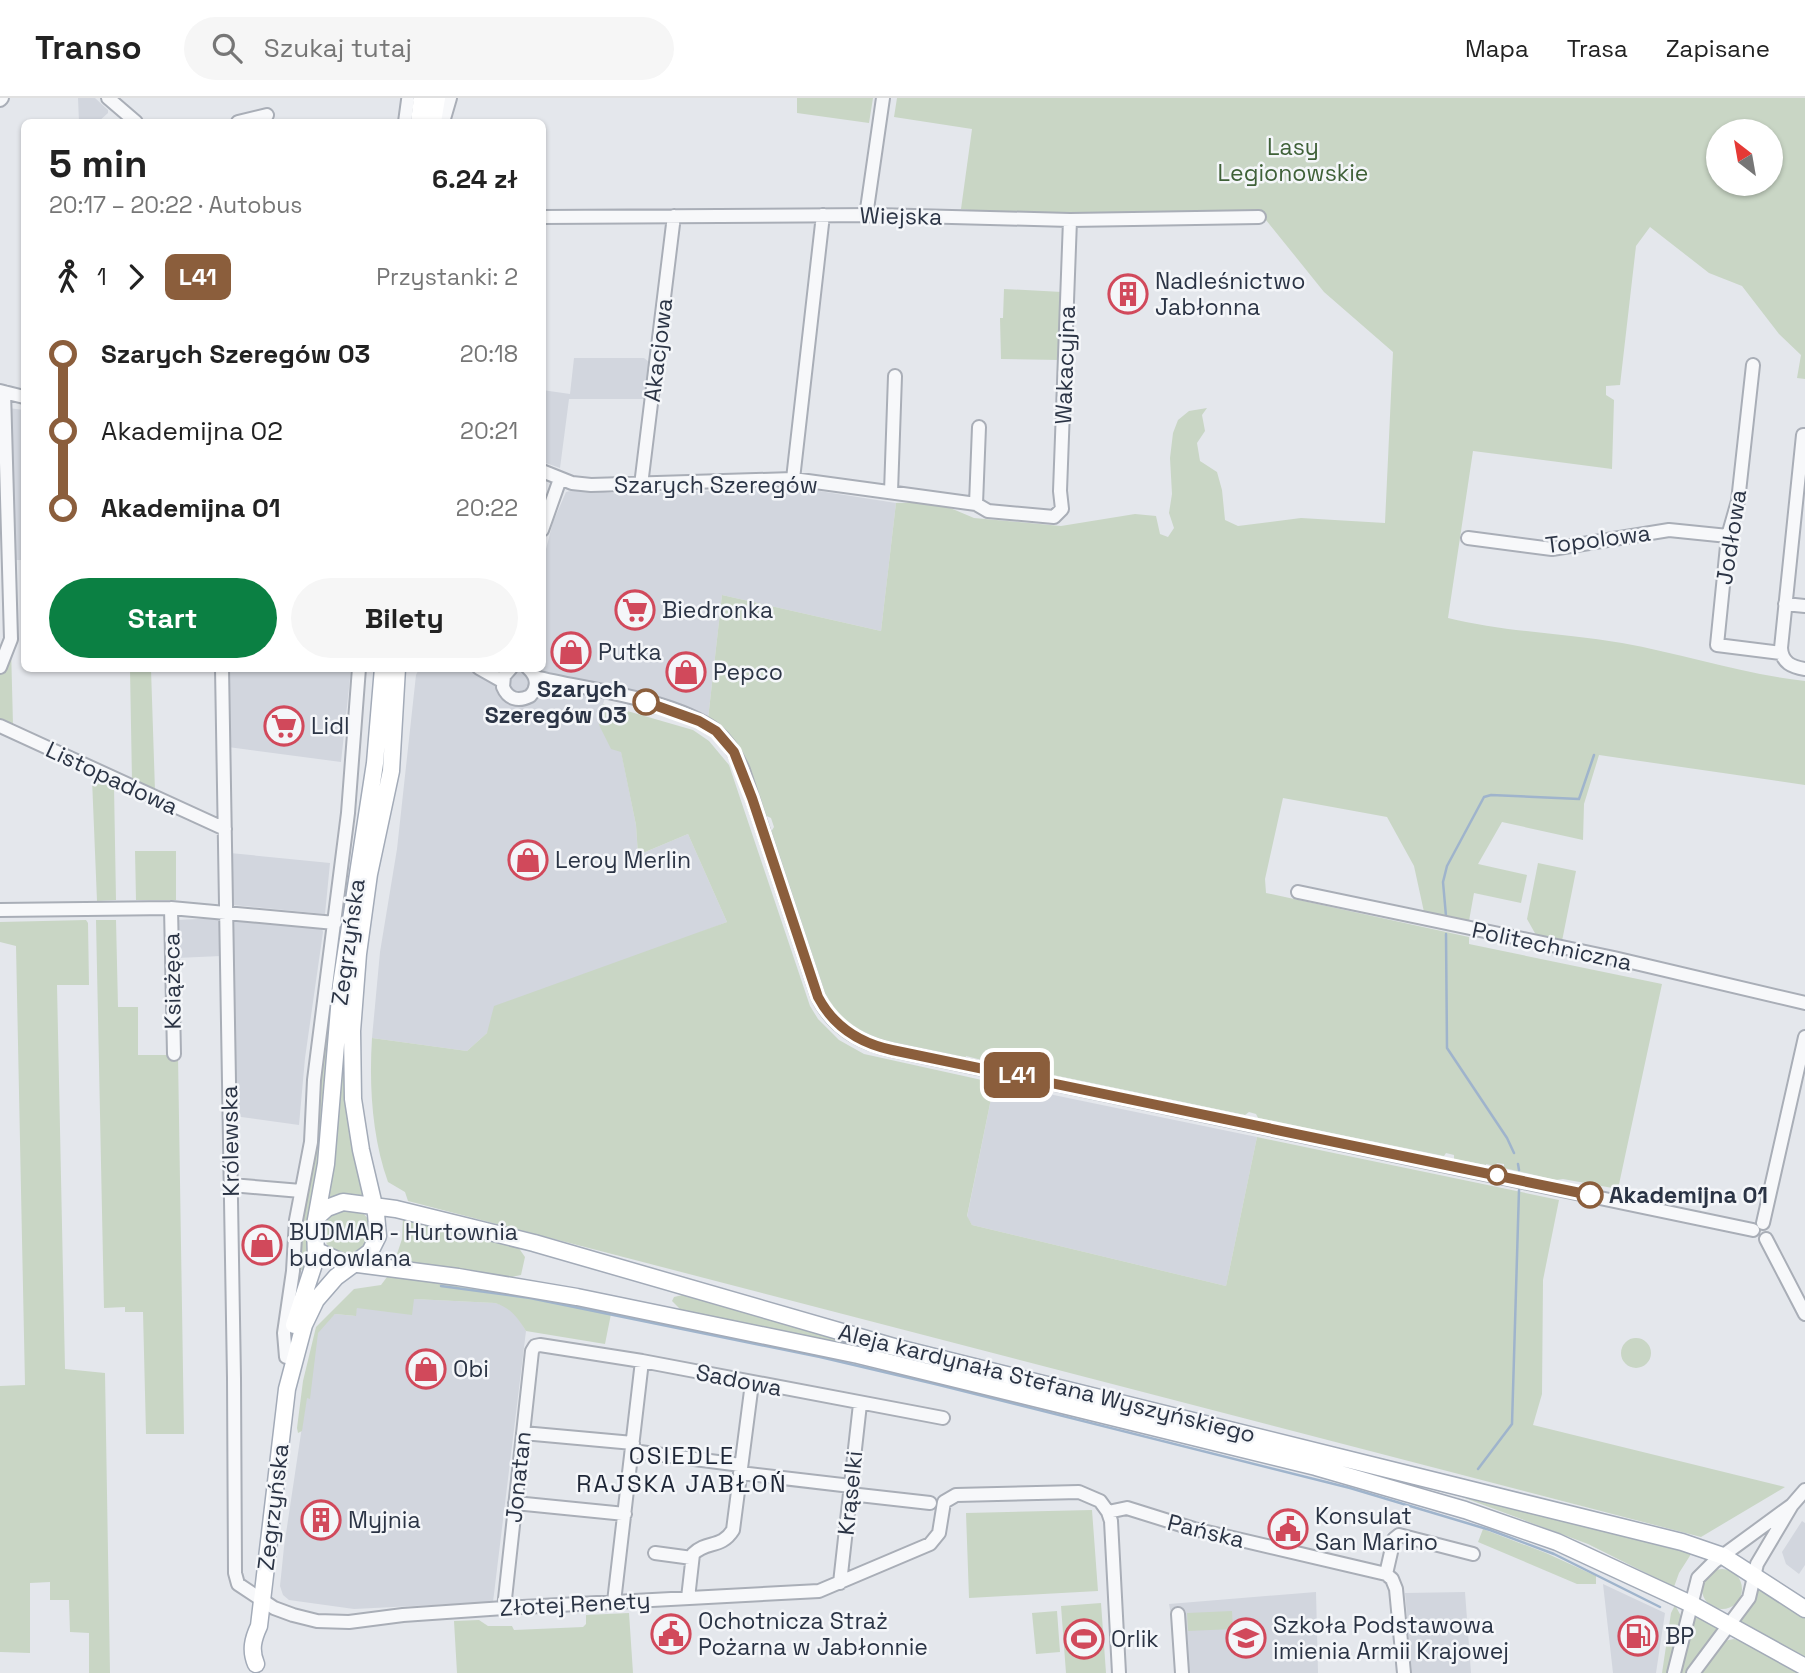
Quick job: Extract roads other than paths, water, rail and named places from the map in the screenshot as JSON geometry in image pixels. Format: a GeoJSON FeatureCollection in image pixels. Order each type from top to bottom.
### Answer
{"type":"FeatureCollection","features":[{"type":"Feature","properties":{"kind":"main road"},"geometry":{"type":"LineString","coordinates":[[436,98],[441,119]]}},
{"type":"Feature","properties":{"kind":"main road"},"geometry":{"type":"LineString","coordinates":[[415,99],[418,119]]}},
{"type":"Feature","properties":{"kind":"main road","name":"Zegrzyńska"},"geometry":{"type":"LineString","coordinates":[[317,1217],[326,1164],[341,985],[375,763],[383,672]]}},
{"type":"Feature","properties":{"kind":"main road","name":"Zegrzyńska"},"geometry":{"type":"LineString","coordinates":[[373,1205],[360,1150],[353,1099],[352,1031],[358,954],[369,874],[391,771],[397,672]]}},
{"type":"Feature","properties":{"kind":"main road"},"geometry":{"type":"LineString","coordinates":[[337,1203],[373,1205],[377,1224],[376,1243],[370,1252],[355,1264],[338,1261],[317,1251],[317,1217],[337,1203]]}},
{"type":"Feature","properties":{"kind":"main road","name":"Aleja kardynała Stefana Wyszyńskiego"},"geometry":{"type":"LineString","coordinates":[[373,1205],[534,1243],[920,1353],[1682,1542],[1723,1556]]}},
{"type":"Feature","properties":{"kind":"main road","name":"Zegrzyńska"},"geometry":{"type":"LineString","coordinates":[[287,1389],[284,1370],[286,1357],[317,1251]]}},
{"type":"Feature","properties":{"kind":"main road","name":"Zegrzyńska"},"geometry":{"type":"LineString","coordinates":[[256,1669],[252,1645],[259,1626],[287,1389],[304,1325],[312,1306],[336,1277],[355,1264]]}},
{"type":"Feature","properties":{"kind":"main road","name":"Aleja kardynała Stefana Wyszyńskiego"},"geometry":{"type":"LineString","coordinates":[[355,1264],[458,1277],[578,1297],[832,1350],[1316,1466],[1508,1524],[1579,1552],[1691,1604]]}},
{"type":"Feature","properties":{"kind":"main road"},"geometry":{"type":"LineString","coordinates":[[1723,1556],[1805,1609]]}},
{"type":"Feature","properties":{"kind":"main road"},"geometry":{"type":"LineString","coordinates":[[1691,1604],[1805,1667]]}},
{"type":"Feature","properties":{"kind":"street"},"geometry":{"type":"LineString","coordinates":[[108,98],[132,119]]}},
{"type":"Feature","properties":{"kind":"street"},"geometry":{"type":"LineString","coordinates":[[443,119],[450,98]]}},
{"type":"Feature","properties":{"kind":"street"},"geometry":{"type":"LineString","coordinates":[[866,216],[883,98]]}},
{"type":"Feature","properties":{"kind":"street"},"geometry":{"type":"LineString","coordinates":[[406,119],[415,99]]}},
{"type":"Feature","properties":{"kind":"street"},"geometry":{"type":"LineString","coordinates":[[250,119],[267,115]]}},
{"type":"Feature","properties":{"kind":"street","name":"Akacjowa"},"geometry":{"type":"LineString","coordinates":[[641,485],[674,215]]}},
{"type":"Feature","properties":{"kind":"street"},"geometry":{"type":"LineString","coordinates":[[793,480],[823,215]]}},
{"type":"Feature","properties":{"kind":"street","name":"Wiejska"},"geometry":{"type":"LineString","coordinates":[[546,216],[823,215],[1070,220],[1259,217]]}},
{"type":"Feature","properties":{"kind":"street","name":"Wakacyjna"},"geometry":{"type":"LineString","coordinates":[[1062,509],[1060,491],[1070,220]]}},
{"type":"Feature","properties":{"kind":"street","name":"Jodłowa"},"geometry":{"type":"LineString","coordinates":[[1753,365],[1738,502],[1728,536],[1717,645],[1781,653]]}},
{"type":"Feature","properties":{"kind":"street"},"geometry":{"type":"LineString","coordinates":[[891,492],[895,376]]}},
{"type":"Feature","properties":{"kind":"street"},"geometry":{"type":"LineString","coordinates":[[0,667],[12,639],[2,392],[21,396]]}},
{"type":"Feature","properties":{"kind":"street"},"geometry":{"type":"LineString","coordinates":[[976,504],[979,426]]}},
{"type":"Feature","properties":{"kind":"street"},"geometry":{"type":"LineString","coordinates":[[1804,435],[1781,653],[1789,664],[1805,669]]}},
{"type":"Feature","properties":{"kind":"street","name":"Szarych Szeregów"},"geometry":{"type":"LineString","coordinates":[[546,473],[582,485],[793,480],[976,504],[988,511],[1054,517],[1062,509]]}},
{"type":"Feature","properties":{"kind":"street"},"geometry":{"type":"LineString","coordinates":[[546,518],[559,479]]}},
{"type":"Feature","properties":{"kind":"street","name":"Topolowa"},"geometry":{"type":"LineString","coordinates":[[1468,538],[1552,549],[1669,530],[1728,536]]}},
{"type":"Feature","properties":{"kind":"street"},"geometry":{"type":"LineString","coordinates":[[1785,604],[1805,606]]}},
{"type":"Feature","properties":{"kind":"street","name":"Królewska"},"geometry":{"type":"LineString","coordinates":[[222,672],[235,1573],[238,1584],[262,1601]]}},
{"type":"Feature","properties":{"kind":"street"},"geometry":{"type":"LineString","coordinates":[[286,1357],[284,1333],[301,1191],[310,1142],[314,1080],[335,923],[353,756],[359,672]]}},
{"type":"Feature","properties":{"kind":"street"},"geometry":{"type":"LineString","coordinates":[[507,672],[505,691],[514,699],[526,698],[533,679],[559,689],[568,685],[602,690],[672,710],[711,728],[729,745],[743,770],[818,997],[838,1025],[863,1041],[892,1050],[1758,1226],[1770,1231],[1766,1239],[1805,1314]]}},
{"type":"Feature","properties":{"kind":"street","name":"Listopadowa"},"geometry":{"type":"LineString","coordinates":[[0,726],[225,829]]}},
{"type":"Feature","properties":{"kind":"street","name":"Politechniczna"},"geometry":{"type":"LineString","coordinates":[[1298,892],[1614,958],[1805,1003]]}},
{"type":"Feature","properties":{"kind":"street"},"geometry":{"type":"LineString","coordinates":[[0,910],[170,908],[335,923]]}},
{"type":"Feature","properties":{"kind":"street","name":"Książęca"},"geometry":{"type":"LineString","coordinates":[[170,908],[174,1054]]}},
{"type":"Feature","properties":{"kind":"street"},"geometry":{"type":"LineString","coordinates":[[1758,1226],[1805,1037]]}},
{"type":"Feature","properties":{"kind":"street"},"geometry":{"type":"LineString","coordinates":[[231,1185],[301,1191]]}},
{"type":"Feature","properties":{"kind":"street","name":"Sadowa"},"geometry":{"type":"LineString","coordinates":[[535,1346],[642,1361],[943,1418]]}},
{"type":"Feature","properties":{"kind":"street","name":"Jonatan"},"geometry":{"type":"LineString","coordinates":[[504,1608],[532,1351],[535,1346]]}},
{"type":"Feature","properties":{"kind":"street"},"geometry":{"type":"LineString","coordinates":[[614,1602],[642,1361]]}},
{"type":"Feature","properties":{"kind":"street"},"geometry":{"type":"LineString","coordinates":[[688,1598],[692,1558],[698,1549],[719,1544],[733,1530],[752,1383]]}},
{"type":"Feature","properties":{"kind":"street","name":"Krąselki"},"geometry":{"type":"LineString","coordinates":[[840,1583],[860,1404]]}},
{"type":"Feature","properties":{"kind":"street"},"geometry":{"type":"LineString","coordinates":[[523,1433],[632,1447],[930,1503]]}},
{"type":"Feature","properties":{"kind":"street"},"geometry":{"type":"LineString","coordinates":[[1693,1673],[1749,1598],[1753,1575],[1792,1505],[1805,1490]]}},
{"type":"Feature","properties":{"kind":"street","name":"Złotej Renety"},"geometry":{"type":"LineString","coordinates":[[262,1601],[274,1608],[317,1621],[349,1622],[403,1615],[504,1608],[819,1591],[934,1540],[939,1533],[944,1502],[956,1495],[1079,1492],[1095,1497],[1108,1511]]}},
{"type":"Feature","properties":{"kind":"street"},"geometry":{"type":"LineString","coordinates":[[515,1503],[625,1514]]}},
{"type":"Feature","properties":{"kind":"street"},"geometry":{"type":"LineString","coordinates":[[1674,1673],[1698,1578],[1704,1570],[1792,1505]]}},
{"type":"Feature","properties":{"kind":"street","name":"Pańska"},"geometry":{"type":"LineString","coordinates":[[1108,1511],[1127,1508],[1194,1529],[1386,1574]]}},
{"type":"Feature","properties":{"kind":"street"},"geometry":{"type":"LineString","coordinates":[[1108,1511],[1111,1521],[1119,1673]]}},
{"type":"Feature","properties":{"kind":"street"},"geometry":{"type":"LineString","coordinates":[[1404,1673],[1397,1593],[1392,1579],[1386,1574],[1394,1539],[1399,1535],[1473,1554]]}},
{"type":"Feature","properties":{"kind":"street"},"geometry":{"type":"LineString","coordinates":[[655,1553],[692,1558]]}},
{"type":"Feature","properties":{"kind":"street"},"geometry":{"type":"LineString","coordinates":[[1178,1615],[1182,1673]]}},
{"type":"Feature","properties":{"kind":"waterway"},"geometry":{"type":"LineString","coordinates":[[1446,916],[1443,882],[1447,866],[1484,797],[1491,795],[1579,799],[1594,755]]}},
{"type":"Feature","properties":{"kind":"waterway"},"geometry":{"type":"LineString","coordinates":[[1446,934],[1447,1048],[1507,1138],[1514,1153]]}},
{"type":"Feature","properties":{"kind":"waterway"},"geometry":{"type":"LineString","coordinates":[[1518,1164],[1519,1170]]}},
{"type":"Feature","properties":{"kind":"waterway"},"geometry":{"type":"LineString","coordinates":[[1478,1469],[1512,1424],[1519,1190]]}},
{"type":"Feature","properties":{"kind":"waterway"},"geometry":{"type":"LineString","coordinates":[[441,1286],[530,1298],[820,1357],[1350,1488],[1490,1530],[1554,1554],[1660,1607]]}},
{"type":"Feature","properties":{"kind":"place","name":"Nadleśnictwo Jabłonna"},"geometry":{"type":"Point","coordinates":[1128,294]}},
{"type":"Feature","properties":{"kind":"place","name":"Biedronka"},"geometry":{"type":"Point","coordinates":[635,610]}},
{"type":"Feature","properties":{"kind":"place","name":"Putka"},"geometry":{"type":"Point","coordinates":[571,652]}},
{"type":"Feature","properties":{"kind":"place","name":"Pepco"},"geometry":{"type":"Point","coordinates":[686,672]}},
{"type":"Feature","properties":{"kind":"place","name":"Szarych Szeregów 03"},"geometry":{"type":"Point","coordinates":[646,702]}},
{"type":"Feature","properties":{"kind":"place","name":"Lidl"},"geometry":{"type":"Point","coordinates":[284,726]}},
{"type":"Feature","properties":{"kind":"place","name":"Leroy Merlin"},"geometry":{"type":"Point","coordinates":[528,860]}},
{"type":"Feature","properties":{"kind":"place","name":"Akademijna 01"},"geometry":{"type":"Point","coordinates":[1590,1195]}},
{"type":"Feature","properties":{"kind":"place","name":"BUDMAR - Hurtownia budowlana"},"geometry":{"type":"Point","coordinates":[262,1245]}},
{"type":"Feature","properties":{"kind":"place","name":"Obi"},"geometry":{"type":"Point","coordinates":[426,1369]}},
{"type":"Feature","properties":{"kind":"place","name":"Myjnia"},"geometry":{"type":"Point","coordinates":[321,1520]}},
{"type":"Feature","properties":{"kind":"place","name":"Konsulat San Marino"},"geometry":{"type":"Point","coordinates":[1288,1529]}},
{"type":"Feature","properties":{"kind":"place","name":"Ochotnicza Straż Pożarna w Jabłonnie"},"geometry":{"type":"Point","coordinates":[671,1634]}},
{"type":"Feature","properties":{"kind":"place","name":"BP"},"geometry":{"type":"Point","coordinates":[1638,1636]}},
{"type":"Feature","properties":{"kind":"place","name":"Szkoła Podstawowa imienia Armii Krajowej"},"geometry":{"type":"Point","coordinates":[1246,1638]}},
{"type":"Feature","properties":{"kind":"place","name":"Orlik"},"geometry":{"type":"Point","coordinates":[1084,1639]}},
{"type":"Feature","properties":{"kind":"district","name":"OSIEDLE RAJSKA JABŁOŃ"},"geometry":{"type":"Point","coordinates":[682,1469]}},
{"type":"Feature","properties":{"kind":"park label","name":"Lasy Legionowskie"},"geometry":{"type":"Point","coordinates":[1293,160]}}]}
